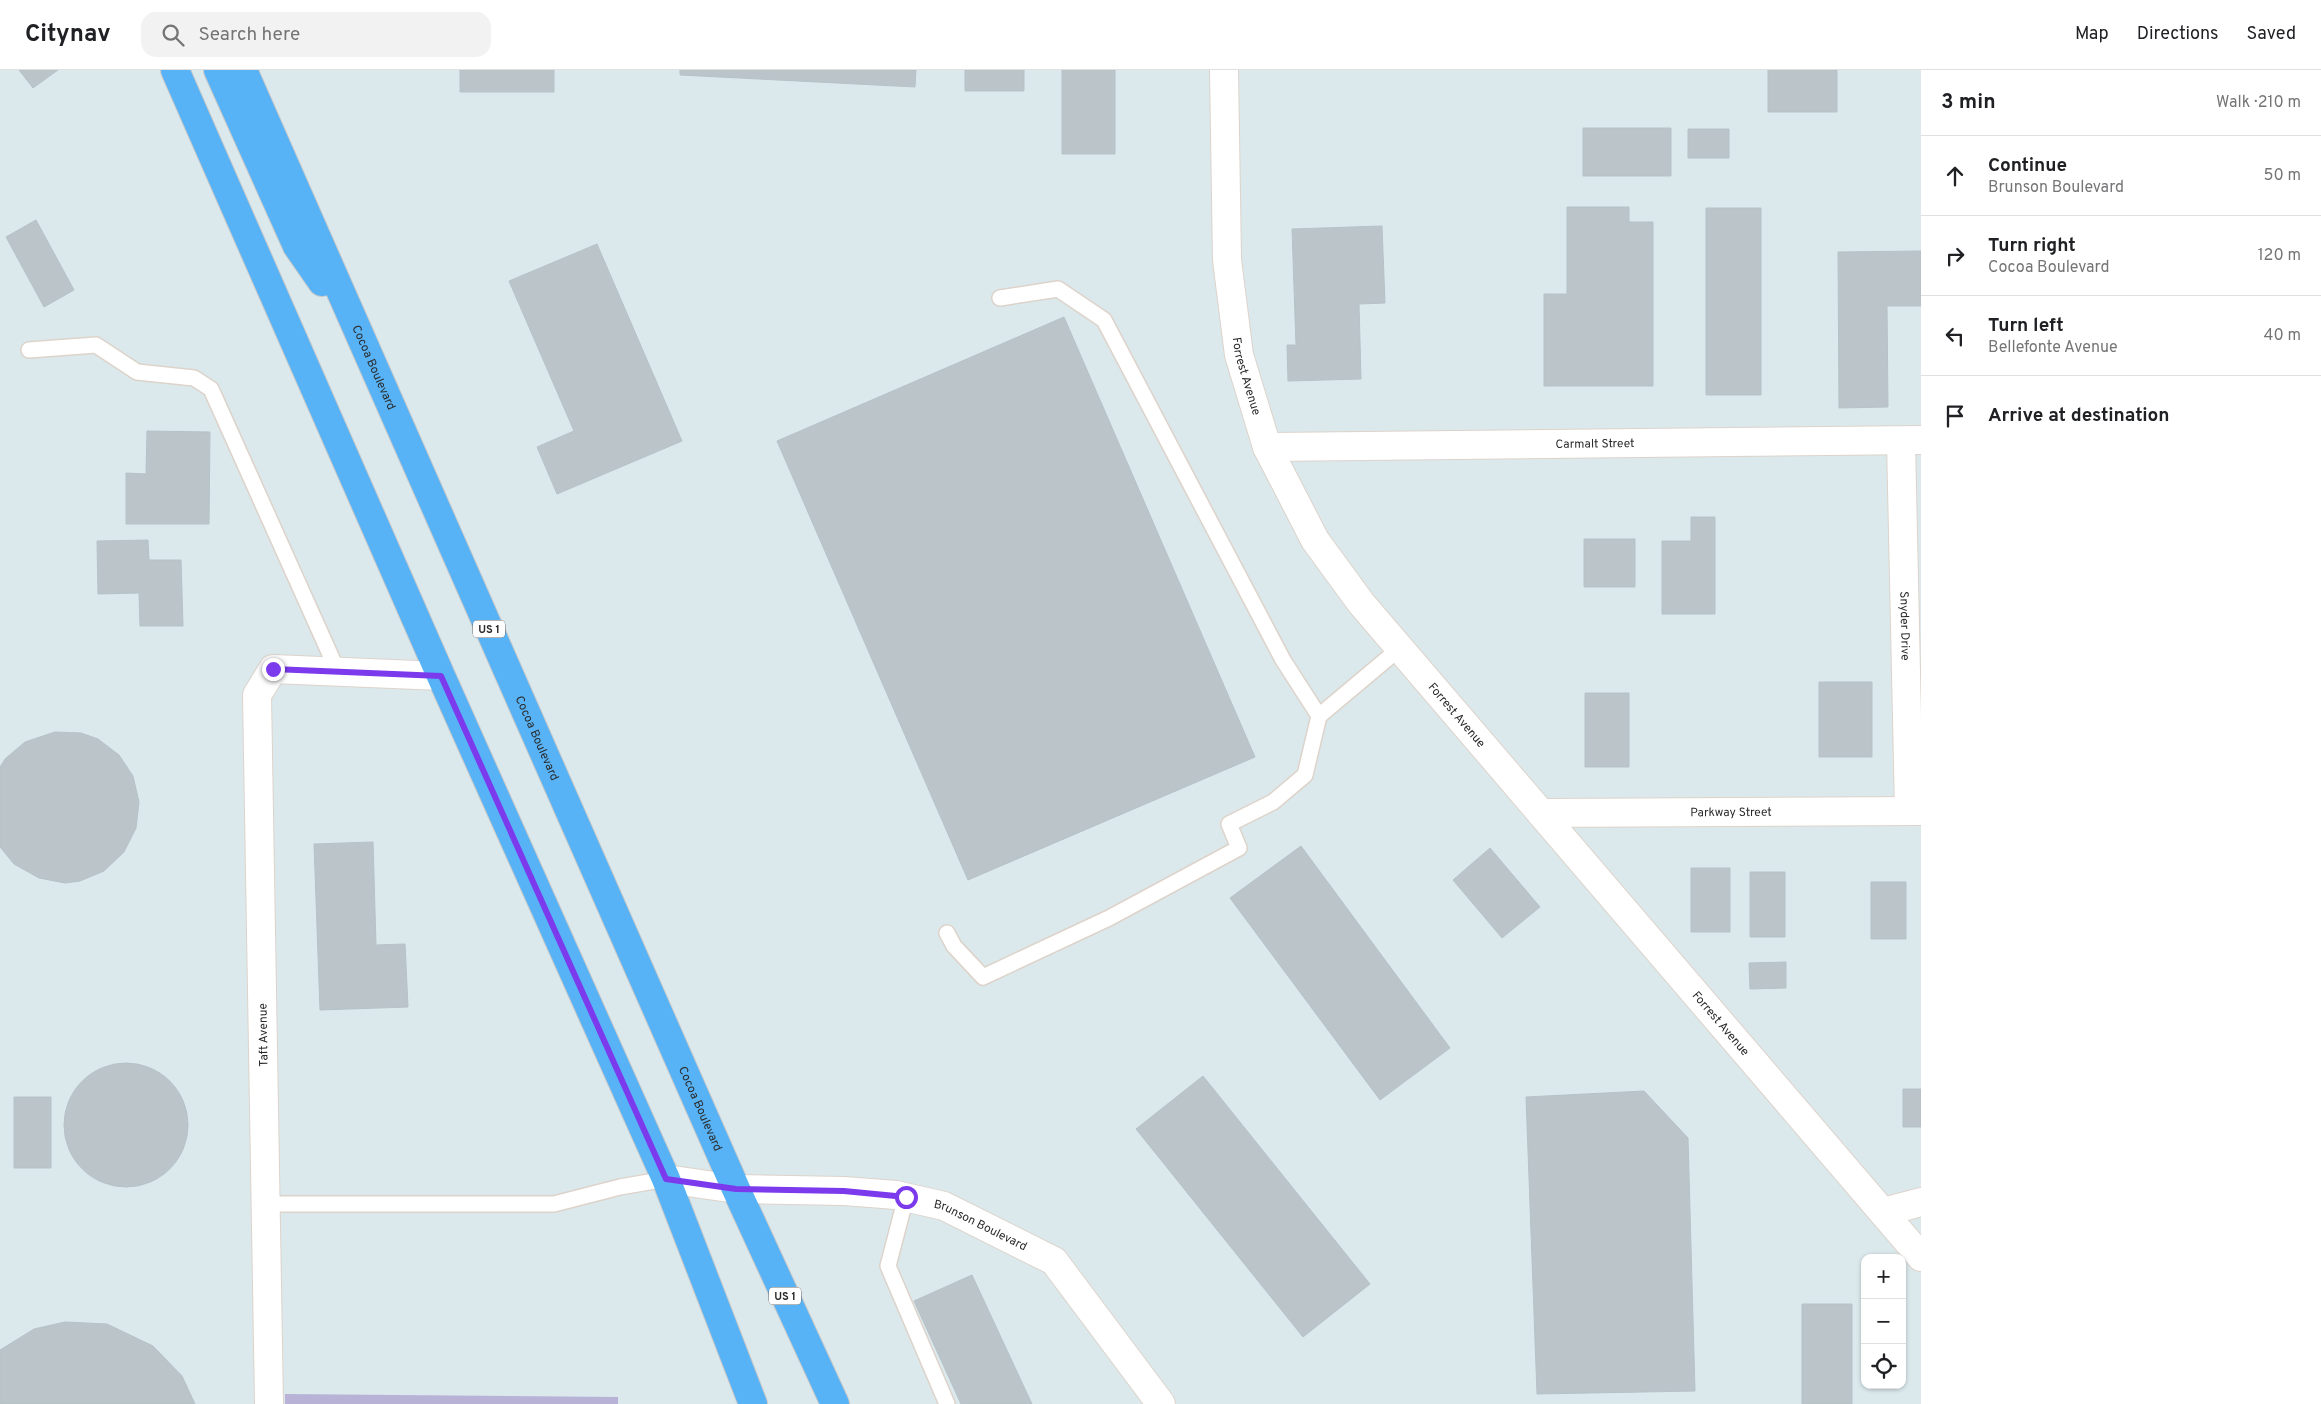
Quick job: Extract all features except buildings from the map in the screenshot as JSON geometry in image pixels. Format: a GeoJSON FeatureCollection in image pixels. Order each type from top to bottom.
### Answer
{"type":"FeatureCollection","features":[{"type":"Feature","properties":{"kind":"main road"},"geometry":{"type":"LineString","coordinates":[[175,70],[441,676],[666,1179],[753,1404]]}},
{"type":"Feature","properties":{"kind":"main road"},"geometry":{"type":"LineString","coordinates":[[218,70],[297,246],[360,337]]}},
{"type":"Feature","properties":{"kind":"main road","name":"Cocoa Boulevard"},"geometry":{"type":"LineString","coordinates":[[243,70],[736,1189],[834,1404]]}},
{"type":"Feature","properties":{"kind":"street","name":"Forrest Avenue"},"geometry":{"type":"LineString","coordinates":[[1224,70],[1227,260],[1239,355],[1267,448],[1315,540],[1360,603],[1921,1257]]}},
{"type":"Feature","properties":{"kind":"street","name":"Carmalt Street"},"geometry":{"type":"LineString","coordinates":[[1267,448],[1911,441]]}},
{"type":"Feature","properties":{"kind":"street","name":"Snyder Drive"},"geometry":{"type":"LineString","coordinates":[[1911,441],[1915,811]]}},
{"type":"Feature","properties":{"kind":"street","name":"Taft Avenue"},"geometry":{"type":"LineString","coordinates":[[269,1404],[258,695],[273,669],[338,672]]}},
{"type":"Feature","properties":{"kind":"street"},"geometry":{"type":"LineString","coordinates":[[338,672],[441,676]]}},
{"type":"Feature","properties":{"kind":"street","name":"Parkway Street"},"geometry":{"type":"LineString","coordinates":[[1541,813],[1915,811]]}},
{"type":"Feature","properties":{"kind":"street","name":"Brunson Boulevard"},"geometry":{"type":"LineString","coordinates":[[666,1179],[736,1189],[844,1191],[906,1197],[944,1206],[1054,1261],[1161,1404]]}},
{"type":"Feature","properties":{"kind":"street"},"geometry":{"type":"LineString","coordinates":[[1883,1212],[1921,1202]]}},
{"type":"Feature","properties":{"kind":"lane"},"geometry":{"type":"LineString","coordinates":[[1000,298],[1058,289],[1104,320],[1283,660],[1319,716]]}},
{"type":"Feature","properties":{"kind":"lane"},"geometry":{"type":"LineString","coordinates":[[29,350],[96,345],[137,372],[194,378],[211,389],[338,672]]}},
{"type":"Feature","properties":{"kind":"lane"},"geometry":{"type":"LineString","coordinates":[[947,933],[954,946],[984,977],[1109,918],[1239,848],[1229,824],[1273,802],[1305,775],[1319,716],[1400,648]]}},
{"type":"Feature","properties":{"kind":"lane"},"geometry":{"type":"LineString","coordinates":[[266,1204],[554,1204],[620,1187],[666,1179]]}},
{"type":"Feature","properties":{"kind":"lane"},"geometry":{"type":"LineString","coordinates":[[906,1197],[888,1266],[947,1404]]}},
{"type":"Feature","properties":{"kind":"shaded area"},"geometry":{"type":"Polygon","coordinates":[[[285,1394],[618,1397],[618,1404],[285,1404],[285,1394]]]}},
{"type":"Feature","properties":{"kind":"route"},"geometry":{"type":"LineString","coordinates":[[273,669],[441,676],[666,1179],[736,1189],[844,1191],[906,1197]]}}]}
